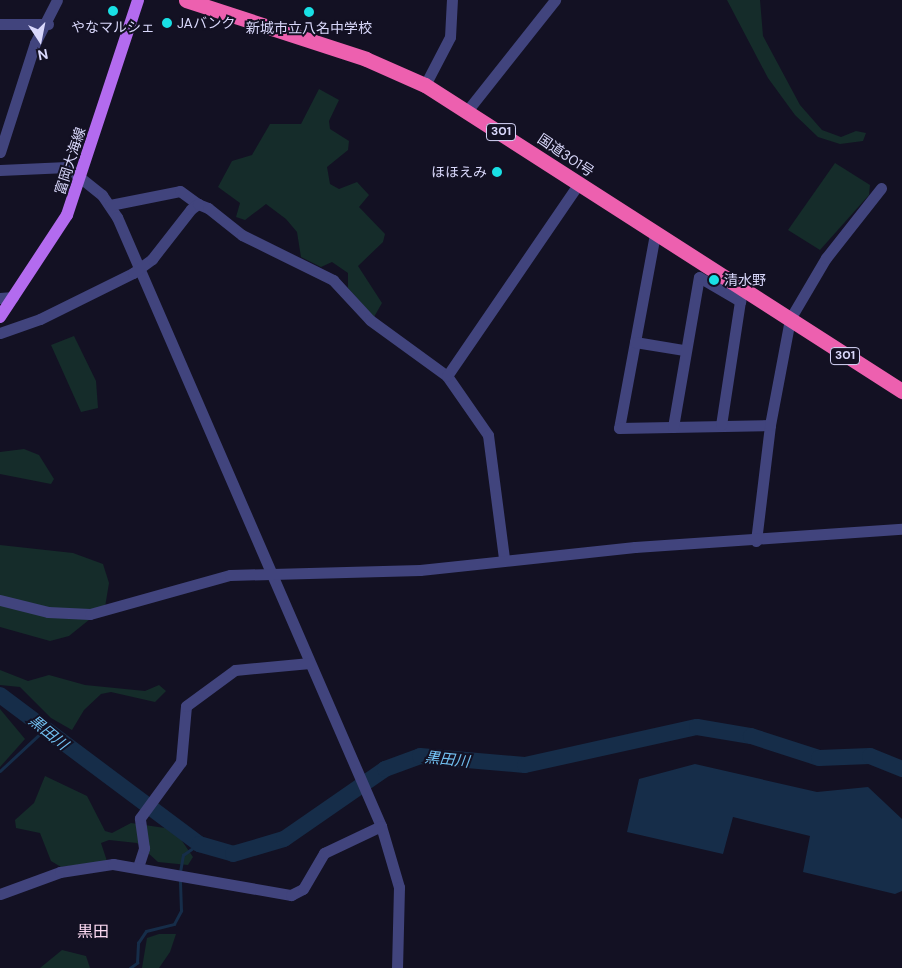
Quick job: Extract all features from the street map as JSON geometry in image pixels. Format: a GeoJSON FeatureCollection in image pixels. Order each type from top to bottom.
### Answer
{"type":"FeatureCollection","features":[{"type":"Feature","properties":{"kind":"highway","name":"国道301号"},"geometry":{"type":"LineString","coordinates":[[186,0],[366,59],[425,85],[902,391]]}},
{"type":"Feature","properties":{"kind":"main road","name":"富岡大海線"},"geometry":{"type":"LineString","coordinates":[[0,317],[67,216],[138,0]]}},
{"type":"Feature","properties":{"kind":"street"},"geometry":{"type":"LineString","coordinates":[[0,152],[35,42],[48,24],[57,0]]}},
{"type":"Feature","properties":{"kind":"street"},"geometry":{"type":"LineString","coordinates":[[425,85],[450,37],[452,0]]}},
{"type":"Feature","properties":{"kind":"street"},"geometry":{"type":"LineString","coordinates":[[468,111],[555,0]]}},
{"type":"Feature","properties":{"kind":"street"},"geometry":{"type":"LineString","coordinates":[[0,24],[48,24]]}},
{"type":"Feature","properties":{"kind":"street"},"geometry":{"type":"LineString","coordinates":[[0,170],[67,167],[81,176],[110,206],[140,268],[381,826],[399,887],[397,968]]}},
{"type":"Feature","properties":{"kind":"street"},"geometry":{"type":"LineString","coordinates":[[446,376],[579,183]]}},
{"type":"Feature","properties":{"kind":"street"},"geometry":{"type":"LineString","coordinates":[[756,541],[770,425],[790,319],[826,258],[881,188]]}},
{"type":"Feature","properties":{"kind":"street"},"geometry":{"type":"LineString","coordinates":[[110,206],[180,191],[242,235],[333,280],[370,320],[446,376],[488,435],[504,560]]}},
{"type":"Feature","properties":{"kind":"street"},"geometry":{"type":"LineString","coordinates":[[0,333],[40,320],[140,268],[198,204]]}},
{"type":"Feature","properties":{"kind":"street"},"geometry":{"type":"LineString","coordinates":[[655,234],[619,428],[770,425]]}},
{"type":"Feature","properties":{"kind":"street"},"geometry":{"type":"LineString","coordinates":[[673,427],[684,350],[699,278],[740,301],[721,425]]}},
{"type":"Feature","properties":{"kind":"street"},"geometry":{"type":"LineString","coordinates":[[0,298],[13,298]]}},
{"type":"Feature","properties":{"kind":"street"},"geometry":{"type":"LineString","coordinates":[[635,342],[684,350]]}},
{"type":"Feature","properties":{"kind":"street"},"geometry":{"type":"LineString","coordinates":[[0,600],[48,612],[90,614],[208,580],[271,574],[420,570],[504,560],[902,530]]}},
{"type":"Feature","properties":{"kind":"street"},"geometry":{"type":"LineString","coordinates":[[138,867],[144,848],[140,818],[181,762],[186,706],[235,670],[310,663]]}},
{"type":"Feature","properties":{"kind":"street"},"geometry":{"type":"LineString","coordinates":[[0,894],[78,868],[138,867],[278,893],[300,893],[324,853],[381,826]]}},
{"type":"Feature","properties":{"kind":"green space"},"geometry":{"type":"Polygon","coordinates":[[[727,0],[760,0],[763,36],[800,105],[822,130],[841,137],[856,131],[866,133],[863,141],[840,144],[818,137],[795,115],[768,78],[727,0]]]}},
{"type":"Feature","properties":{"kind":"green space"},"geometry":{"type":"Polygon","coordinates":[[[319,89],[339,100],[329,121],[330,129],[349,141],[348,150],[327,167],[330,184],[339,189],[357,182],[369,195],[359,207],[385,234],[383,242],[358,266],[382,303],[374,317],[348,288],[348,273],[332,262],[321,267],[301,257],[297,232],[286,219],[266,204],[245,220],[236,217],[240,203],[218,187],[232,161],[252,155],[270,124],[301,124],[319,89]]]}},
{"type":"Feature","properties":{"kind":"green space"},"geometry":{"type":"Polygon","coordinates":[[[835,163],[870,185],[869,195],[820,250],[788,230],[835,163]]]}},
{"type":"Feature","properties":{"kind":"green space"},"geometry":{"type":"Polygon","coordinates":[[[74,336],[96,381],[98,408],[81,412],[51,345],[74,336]]]}},
{"type":"Feature","properties":{"kind":"green space"},"geometry":{"type":"Polygon","coordinates":[[[24,449],[39,455],[54,479],[51,484],[0,474],[0,452],[24,449]]]}},
{"type":"Feature","properties":{"kind":"green space"},"geometry":{"type":"Polygon","coordinates":[[[0,545],[73,553],[103,564],[109,583],[105,607],[69,636],[50,641],[0,627],[0,545]]]}},
{"type":"Feature","properties":{"kind":"green space"},"geometry":{"type":"Polygon","coordinates":[[[0,670],[28,681],[49,675],[85,685],[145,691],[159,685],[166,691],[155,702],[111,692],[101,694],[84,710],[72,730],[51,718],[20,687],[0,685],[0,670]]]}},
{"type":"Feature","properties":{"kind":"green space"},"geometry":{"type":"Polygon","coordinates":[[[0,709],[25,739],[0,767],[0,709]]]}},
{"type":"Feature","properties":{"kind":"green space"},"geometry":{"type":"Polygon","coordinates":[[[45,776],[87,796],[105,831],[112,833],[131,823],[165,828],[180,838],[193,857],[188,865],[158,862],[137,843],[109,840],[101,843],[107,861],[61,867],[51,861],[40,833],[16,828],[15,820],[34,803],[45,776]]]}},
{"type":"Feature","properties":{"kind":"green space"},"geometry":{"type":"Polygon","coordinates":[[[159,934],[176,934],[170,952],[159,968],[142,968],[147,938],[159,934]]]}},
{"type":"Feature","properties":{"kind":"green space"},"geometry":{"type":"Polygon","coordinates":[[[62,950],[86,956],[90,968],[40,968],[62,950]]]}},
{"type":"Feature","properties":{"kind":"water"},"geometry":{"type":"Polygon","coordinates":[[[695,764],[817,792],[868,787],[902,819],[902,891],[895,894],[803,872],[810,836],[733,817],[723,854],[627,832],[639,779],[695,764]]]}},
{"type":"Feature","properties":{"kind":"waterway","name":"黒田川"},"geometry":{"type":"LineString","coordinates":[[0,695],[199,844],[233,854],[284,839],[385,769],[420,756],[525,765],[697,727],[751,736],[819,758],[870,756],[902,769]]}},
{"type":"Feature","properties":{"kind":"waterway"},"geometry":{"type":"LineString","coordinates":[[0,771],[43,731]]}},
{"type":"Feature","properties":{"kind":"waterway"},"geometry":{"type":"LineString","coordinates":[[180,872],[183,855],[199,844]]}},
{"type":"Feature","properties":{"kind":"waterway"},"geometry":{"type":"LineString","coordinates":[[130,968],[137,963],[138,943],[146,931],[174,924],[181,911],[180,880]]}},
{"type":"Feature","properties":{"kind":"place","name":"やなマルシェ"},"geometry":{"type":"Point","coordinates":[113,11]}},
{"type":"Feature","properties":{"kind":"place","name":"新城市立八名中学校"},"geometry":{"type":"Point","coordinates":[309,12]}},
{"type":"Feature","properties":{"kind":"place","name":"JAバンク"},"geometry":{"type":"Point","coordinates":[167,23]}},
{"type":"Feature","properties":{"kind":"place","name":"ほほえみ"},"geometry":{"type":"Point","coordinates":[497,172]}},
{"type":"Feature","properties":{"kind":"place","name":"清水野"},"geometry":{"type":"Point","coordinates":[714,280]}},
{"type":"Feature","properties":{"kind":"district","name":"黒田"},"geometry":{"type":"Point","coordinates":[93,932]}}]}
